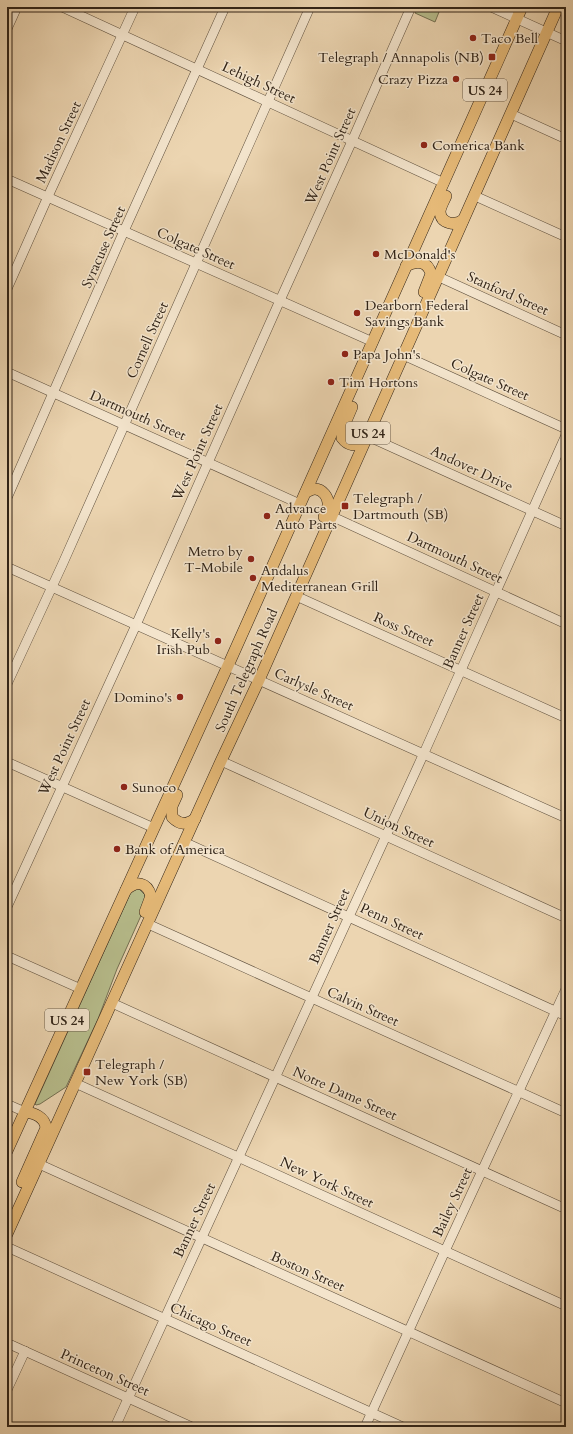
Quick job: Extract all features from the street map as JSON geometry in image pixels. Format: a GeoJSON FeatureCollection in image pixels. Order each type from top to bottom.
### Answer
{"type":"FeatureCollection","features":[{"type":"Feature","properties":{"kind":"main road","name":"South Telegraph Road"},"geometry":{"type":"LineString","coordinates":[[7,1151],[228,666],[522,7]]}},
{"type":"Feature","properties":{"kind":"main road","name":"South Telegraph Road"},"geometry":{"type":"LineString","coordinates":[[8,1232],[184,842],[259,680],[475,196],[557,8]]}},
{"type":"Feature","properties":{"kind":"main road"},"geometry":{"type":"LineString","coordinates":[[463,220],[455,224],[447,222],[442,217],[441,208],[475,128],[483,96]]}},
{"type":"Feature","properties":{"kind":"main road"},"geometry":{"type":"LineString","coordinates":[[388,389],[391,370],[431,274],[427,267],[420,262],[412,263],[406,266]]}},
{"type":"Feature","properties":{"kind":"main road"},"geometry":{"type":"LineString","coordinates":[[366,438],[356,445],[348,444],[342,438],[342,433],[346,419],[372,362],[381,336],[385,315]]}},
{"type":"Feature","properties":{"kind":"main road"},"geometry":{"type":"LineString","coordinates":[[294,601],[295,582],[328,504],[325,494],[320,490],[315,489],[306,492]]}},
{"type":"Feature","properties":{"kind":"main road"},"geometry":{"type":"LineString","coordinates":[[195,819],[184,824],[176,821],[172,818],[172,806],[208,724],[210,704]]}},
{"type":"Feature","properties":{"kind":"main road"},"geometry":{"type":"LineString","coordinates":[[107,1015],[120,968],[149,904],[151,896],[143,884],[138,883],[130,886],[126,890]]}},
{"type":"Feature","properties":{"kind":"main road"},"geometry":{"type":"LineString","coordinates":[[8,1232],[15,1198],[46,1128],[44,1121],[40,1117],[35,1114],[25,1112]]}},
{"type":"Feature","properties":{"kind":"street"},"geometry":{"type":"LineString","coordinates":[[7,29],[17,7]]}},
{"type":"Feature","properties":{"kind":"street","name":"Lehigh Street"},"geometry":{"type":"LineString","coordinates":[[62,7],[444,183]]}},
{"type":"Feature","properties":{"kind":"street","name":"Madison Street"},"geometry":{"type":"LineString","coordinates":[[7,289],[135,7]]}},
{"type":"Feature","properties":{"kind":"street","name":"Syracuse Street"},"geometry":{"type":"LineString","coordinates":[[7,498],[124,231],[225,7]]}},
{"type":"Feature","properties":{"kind":"street","name":"Cornell Street"},"geometry":{"type":"LineString","coordinates":[[7,684],[125,424],[310,7]]}},
{"type":"Feature","properties":{"kind":"street","name":"West Point Street"},"geometry":{"type":"LineString","coordinates":[[7,907],[136,625],[411,7]]}},
{"type":"Feature","properties":{"kind":"street"},"geometry":{"type":"LineString","coordinates":[[491,7],[566,41]]}},
{"type":"Feature","properties":{"kind":"street"},"geometry":{"type":"LineString","coordinates":[[511,114],[566,139]]}},
{"type":"Feature","properties":{"kind":"street","name":"Colgate Street"},"geometry":{"type":"LineString","coordinates":[[7,179],[373,342]]}},
{"type":"Feature","properties":{"kind":"street"},"geometry":{"type":"LineString","coordinates":[[475,196],[566,237]]}},
{"type":"Feature","properties":{"kind":"street","name":"Stanford Street"},"geometry":{"type":"LineString","coordinates":[[439,277],[566,335]]}},
{"type":"Feature","properties":{"kind":"street","name":"Colgate Street"},"geometry":{"type":"LineString","coordinates":[[403,355],[566,429]]}},
{"type":"Feature","properties":{"kind":"street","name":"Dartmouth Street"},"geometry":{"type":"LineString","coordinates":[[7,372],[300,504]]}},
{"type":"Feature","properties":{"kind":"street","name":"Banner Street"},"geometry":{"type":"LineString","coordinates":[[115,1427],[424,753],[566,435]]}},
{"type":"Feature","properties":{"kind":"street","name":"Andover Drive"},"geometry":{"type":"LineString","coordinates":[[366,438],[566,526]]}},
{"type":"Feature","properties":{"kind":"street","name":"Dartmouth Street"},"geometry":{"type":"LineString","coordinates":[[331,516],[566,624]]}},
{"type":"Feature","properties":{"kind":"street","name":"Carlysle Street"},"geometry":{"type":"LineString","coordinates":[[7,567],[566,818]]}},
{"type":"Feature","properties":{"kind":"street","name":"Ross Street"},"geometry":{"type":"LineString","coordinates":[[294,601],[461,670],[566,718]]}},
{"type":"Feature","properties":{"kind":"street","name":"Union Street"},"geometry":{"type":"LineString","coordinates":[[221,761],[566,918]]}},
{"type":"Feature","properties":{"kind":"street"},"geometry":{"type":"LineString","coordinates":[[7,762],[154,828]]}},
{"type":"Feature","properties":{"kind":"street","name":"Penn Street"},"geometry":{"type":"LineString","coordinates":[[184,842],[566,1016]]}},
{"type":"Feature","properties":{"kind":"street","name":"Calvin Street"},"geometry":{"type":"LineString","coordinates":[[148,924],[566,1113]]}},
{"type":"Feature","properties":{"kind":"street"},"geometry":{"type":"LineString","coordinates":[[7,956],[81,989]]}},
{"type":"Feature","properties":{"kind":"street","name":"Bailey Street"},"geometry":{"type":"LineString","coordinates":[[365,1427],[566,989]]}},
{"type":"Feature","properties":{"kind":"street","name":"Notre Dame Street"},"geometry":{"type":"LineString","coordinates":[[112,1003],[566,1209]]}},
{"type":"Feature","properties":{"kind":"street","name":"New York Street"},"geometry":{"type":"LineString","coordinates":[[75,1083],[566,1306]]}},
{"type":"Feature","properties":{"kind":"street"},"geometry":{"type":"LineString","coordinates":[[7,1104],[25,1112]]}},
{"type":"Feature","properties":{"kind":"street","name":"Boston Street"},"geometry":{"type":"LineString","coordinates":[[39,1164],[566,1403]]}},
{"type":"Feature","properties":{"kind":"street","name":"Chicago Street"},"geometry":{"type":"LineString","coordinates":[[7,1247],[403,1427]]}},
{"type":"Feature","properties":{"kind":"street","name":"Princeton Street"},"geometry":{"type":"LineString","coordinates":[[7,1343],[192,1427]]}},
{"type":"Feature","properties":{"kind":"street"},"geometry":{"type":"LineString","coordinates":[[7,1390],[25,1351]]}},
{"type":"Feature","properties":{"kind":"green space"},"geometry":{"type":"Polygon","coordinates":[[[418,7],[441,7],[435,22],[415,13],[418,7]]]}},
{"type":"Feature","properties":{"kind":"green space"},"geometry":{"type":"Polygon","coordinates":[[[139,889],[145,895],[144,909],[117,969],[98,1019],[66,1087],[40,1104],[36,1105],[35,1104],[130,894],[134,890],[139,889]]]}},
{"type":"Feature","properties":{"kind":"place","name":"Taco Bell"},"geometry":{"type":"Point","coordinates":[473,38]}},
{"type":"Feature","properties":{"kind":"place","name":"Telegraph / Annapolis (NB)"},"geometry":{"type":"Point","coordinates":[492,57]}},
{"type":"Feature","properties":{"kind":"place","name":"Crazy Pizza"},"geometry":{"type":"Point","coordinates":[456,79]}},
{"type":"Feature","properties":{"kind":"place","name":"Comerica Bank"},"geometry":{"type":"Point","coordinates":[424,145]}},
{"type":"Feature","properties":{"kind":"place","name":"McDonald's"},"geometry":{"type":"Point","coordinates":[376,254]}},
{"type":"Feature","properties":{"kind":"place","name":"Dearborn Federal Savings Bank"},"geometry":{"type":"Point","coordinates":[357,313]}},
{"type":"Feature","properties":{"kind":"place","name":"Papa John's"},"geometry":{"type":"Point","coordinates":[345,354]}},
{"type":"Feature","properties":{"kind":"place","name":"Tim Hortons"},"geometry":{"type":"Point","coordinates":[331,382]}},
{"type":"Feature","properties":{"kind":"place","name":"Telegraph / Dartmouth (SB)"},"geometry":{"type":"Point","coordinates":[345,506]}},
{"type":"Feature","properties":{"kind":"place","name":"Advance Auto Parts"},"geometry":{"type":"Point","coordinates":[267,516]}},
{"type":"Feature","properties":{"kind":"place","name":"Metro by T-Mobile"},"geometry":{"type":"Point","coordinates":[251,559]}},
{"type":"Feature","properties":{"kind":"place","name":"Andalus Mediterranean Grill"},"geometry":{"type":"Point","coordinates":[253,578]}},
{"type":"Feature","properties":{"kind":"place","name":"Kelly's Irish Pub"},"geometry":{"type":"Point","coordinates":[218,641]}},
{"type":"Feature","properties":{"kind":"place","name":"Domino's"},"geometry":{"type":"Point","coordinates":[180,697]}},
{"type":"Feature","properties":{"kind":"place","name":"Sunoco"},"geometry":{"type":"Point","coordinates":[124,787]}},
{"type":"Feature","properties":{"kind":"place","name":"Bank of America"},"geometry":{"type":"Point","coordinates":[117,849]}},
{"type":"Feature","properties":{"kind":"place","name":"Telegraph / New York (SB)"},"geometry":{"type":"Point","coordinates":[87,1072]}}]}
